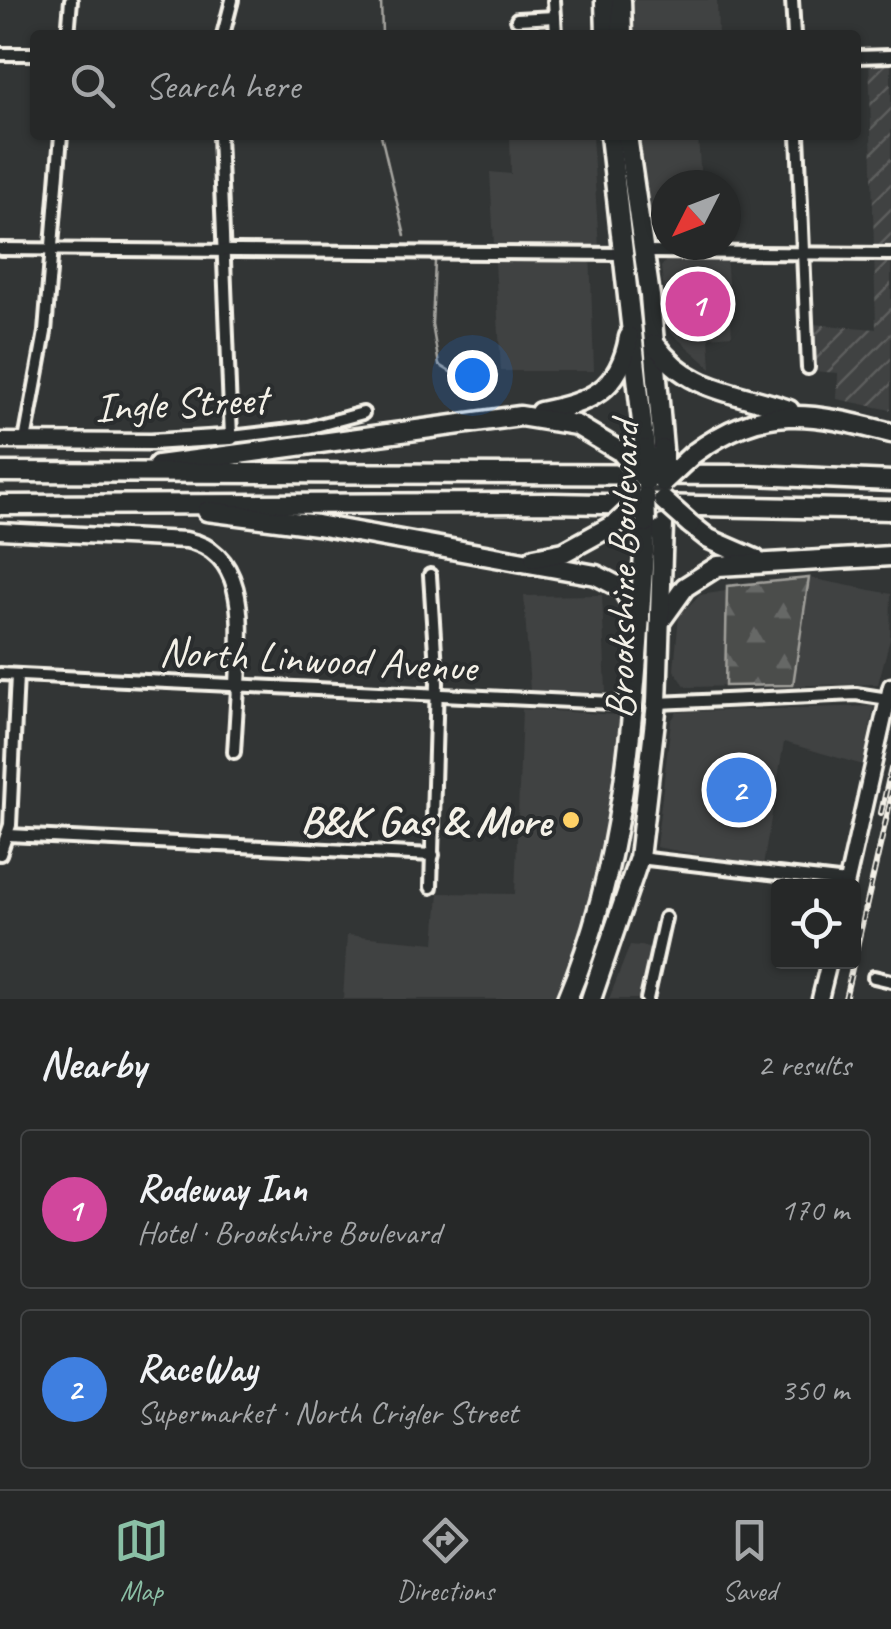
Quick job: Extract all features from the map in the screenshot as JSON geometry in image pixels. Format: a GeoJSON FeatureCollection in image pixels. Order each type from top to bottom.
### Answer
{"type":"FeatureCollection","features":[{"type":"Feature","properties":{"kind":"highway"},"geometry":{"type":"LineString","coordinates":[[604,0],[606,30]]}},
{"type":"Feature","properties":{"kind":"highway"},"geometry":{"type":"LineString","coordinates":[[620,0],[622,30]]}},
{"type":"Feature","properties":{"kind":"highway","name":"Brookshire Boulevard"},"geometry":{"type":"LineString","coordinates":[[611,140],[622,254],[654,449]]}},
{"type":"Feature","properties":{"kind":"highway","name":"Brookshire Boulevard"},"geometry":{"type":"LineString","coordinates":[[591,999],[639,858],[657,703],[662,620],[654,524],[654,342],[628,140]]}},
{"type":"Feature","properties":{"kind":"highway"},"geometry":{"type":"LineString","coordinates":[[123,472],[574,406],[604,392],[620,370],[632,322]]}},
{"type":"Feature","properties":{"kind":"highway"},"geometry":{"type":"LineString","coordinates":[[654,342],[673,366],[696,383],[798,414],[891,433]]}},
{"type":"Feature","properties":{"kind":"highway"},"geometry":{"type":"LineString","coordinates":[[519,559],[564,552],[616,523],[693,454],[750,420],[798,414]]}},
{"type":"Feature","properties":{"kind":"highway"},"geometry":{"type":"LineString","coordinates":[[520,416],[576,425],[617,449],[690,524],[720,545],[766,562]]}},
{"type":"Feature","properties":{"kind":"highway"},"geometry":{"type":"LineString","coordinates":[[0,472],[754,475],[891,481]]}},
{"type":"Feature","properties":{"kind":"highway"},"geometry":{"type":"LineString","coordinates":[[131,502],[317,526],[519,559],[608,579],[623,589],[640,618]]}},
{"type":"Feature","properties":{"kind":"highway"},"geometry":{"type":"LineString","coordinates":[[0,504],[552,502],[891,510]]}},
{"type":"Feature","properties":{"kind":"highway","name":"Brookshire Boulevard"},"geometry":{"type":"LineString","coordinates":[[567,999],[612,861],[654,524]]}},
{"type":"Feature","properties":{"kind":"highway"},"geometry":{"type":"LineString","coordinates":[[662,620],[700,574],[718,566],[891,556]]}},
{"type":"Feature","properties":{"kind":"highway"},"geometry":{"type":"LineString","coordinates":[[600,976],[622,872],[620,864],[612,861]]}},
{"type":"Feature","properties":{"kind":"street"},"geometry":{"type":"LineString","coordinates":[[68,30],[71,0]]}},
{"type":"Feature","properties":{"kind":"street"},"geometry":{"type":"LineString","coordinates":[[224,30],[232,0]]}},
{"type":"Feature","properties":{"kind":"street"},"geometry":{"type":"LineString","coordinates":[[554,0],[556,30]]}},
{"type":"Feature","properties":{"kind":"street"},"geometry":{"type":"LineString","coordinates":[[792,0],[794,30]]}},
{"type":"Feature","properties":{"kind":"street"},"geometry":{"type":"LineString","coordinates":[[517,19],[555,17]]}},
{"type":"Feature","properties":{"kind":"street"},"geometry":{"type":"LineString","coordinates":[[0,54],[30,54]]}},
{"type":"Feature","properties":{"kind":"street"},"geometry":{"type":"LineString","coordinates":[[861,57],[891,56]]}},
{"type":"Feature","properties":{"kind":"street"},"geometry":{"type":"LineString","coordinates":[[25,441],[45,332],[61,140]]}},
{"type":"Feature","properties":{"kind":"street"},"geometry":{"type":"LineString","coordinates":[[219,140],[231,437]]}},
{"type":"Feature","properties":{"kind":"street"},"geometry":{"type":"LineString","coordinates":[[798,140],[808,368]]}},
{"type":"Feature","properties":{"kind":"street"},"geometry":{"type":"LineString","coordinates":[[0,249],[622,254]]}},
{"type":"Feature","properties":{"kind":"street"},"geometry":{"type":"LineString","coordinates":[[642,252],[891,254]]}},
{"type":"Feature","properties":{"kind":"street","name":"Ingle Street"},"geometry":{"type":"LineString","coordinates":[[0,441],[152,442],[231,437],[293,430],[363,413]]}},
{"type":"Feature","properties":{"kind":"street"},"geometry":{"type":"LineString","coordinates":[[0,532],[186,540],[211,548],[226,563],[236,585],[238,688],[234,752]]}},
{"type":"Feature","properties":{"kind":"street"},"geometry":{"type":"LineString","coordinates":[[430,575],[437,696],[431,887]]}},
{"type":"Feature","properties":{"kind":"street","name":"North Linwood Avenue"},"geometry":{"type":"LineString","coordinates":[[0,674],[633,704]]}},
{"type":"Feature","properties":{"kind":"street"},"geometry":{"type":"LineString","coordinates":[[0,854],[8,835],[18,675]]}},
{"type":"Feature","properties":{"kind":"street"},"geometry":{"type":"LineString","coordinates":[[657,703],[890,692],[847,879]]}},
{"type":"Feature","properties":{"kind":"street"},"geometry":{"type":"LineString","coordinates":[[8,835],[433,855]]}},
{"type":"Feature","properties":{"kind":"street"},"geometry":{"type":"LineString","coordinates":[[639,858],[806,879]]}},
{"type":"Feature","properties":{"kind":"street"},"geometry":{"type":"LineString","coordinates":[[647,999],[664,918]]}},
{"type":"Feature","properties":{"kind":"street"},"geometry":{"type":"LineString","coordinates":[[820,999],[827,969]]}},
{"type":"Feature","properties":{"kind":"street"},"geometry":{"type":"LineString","coordinates":[[874,978],[891,981]]}},
{"type":"Feature","properties":{"kind":"shaded area"},"geometry":{"type":"Polygon","coordinates":[[[632,0],[717,0],[718,30],[633,30],[632,0]]]}},
{"type":"Feature","properties":{"kind":"shaded area"},"geometry":{"type":"Polygon","coordinates":[[[869,51],[891,51],[891,410],[837,399],[838,373],[813,371],[812,324],[876,329],[869,51]]]}},
{"type":"Feature","properties":{"kind":"shaded area"},"geometry":{"type":"Polygon","coordinates":[[[510,140],[592,140],[599,248],[590,249],[594,371],[501,371],[490,172],[511,174],[510,140]]]}},
{"type":"Feature","properties":{"kind":"shaded area"},"geometry":{"type":"Polygon","coordinates":[[[638,140],[698,140],[700,170],[651,170],[651,225],[638,140]]]}},
{"type":"Feature","properties":{"kind":"shaded area"},"geometry":{"type":"Polygon","coordinates":[[[726,260],[732,335],[709,337],[711,368],[669,331],[661,267],[665,262],[726,260]]]}},
{"type":"Feature","properties":{"kind":"shaded area"},"geometry":{"type":"Polygon","coordinates":[[[809,578],[891,594],[890,639],[878,684],[686,687],[674,670],[679,615],[700,595],[809,578]]]}},
{"type":"Feature","properties":{"kind":"shaded area"},"geometry":{"type":"Polygon","coordinates":[[[602,595],[606,692],[530,691],[524,596],[602,595]]]}},
{"type":"Feature","properties":{"kind":"shaded area"},"geometry":{"type":"Polygon","coordinates":[[[874,706],[863,765],[784,742],[763,866],[656,847],[671,721],[677,712],[874,706]]]}},
{"type":"Feature","properties":{"kind":"shaded area"},"geometry":{"type":"Polygon","coordinates":[[[522,709],[617,715],[621,721],[599,869],[570,964],[554,999],[343,999],[347,935],[435,943],[439,893],[515,894],[522,709]]]}},
{"type":"Feature","properties":{"kind":"shaded area"},"geometry":{"type":"Polygon","coordinates":[[[630,945],[651,947],[639,999],[609,999],[630,945]]]}},
{"type":"Feature","properties":{"kind":"green space"},"geometry":{"type":"Polygon","coordinates":[[[809,578],[793,685],[725,686],[727,586],[809,578]]]}},
{"type":"Feature","properties":{"kind":"waterway"},"geometry":{"type":"LineString","coordinates":[[381,0],[382,30]]}},
{"type":"Feature","properties":{"kind":"waterway"},"geometry":{"type":"LineString","coordinates":[[382,140],[405,236]]}},
{"type":"Feature","properties":{"kind":"waterway"},"geometry":{"type":"LineString","coordinates":[[435,262],[432,324],[439,365],[460,378],[497,376]]}},
{"type":"Feature","properties":{"kind":"railway"},"geometry":{"type":"LineString","coordinates":[[881,813],[891,769]]}},
{"type":"Feature","properties":{"kind":"railway"},"geometry":{"type":"LineString","coordinates":[[845,999],[891,798]]}},
{"type":"Feature","properties":{"kind":"place","name":"Rodeway Inn"},"geometry":{"type":"Point","coordinates":[698,304]}},
{"type":"Feature","properties":{"kind":"place","name":"RaceWay"},"geometry":{"type":"Point","coordinates":[739,790]}},
{"type":"Feature","properties":{"kind":"place","name":"B&K Gas & More"},"geometry":{"type":"Point","coordinates":[571,820]}}]}
